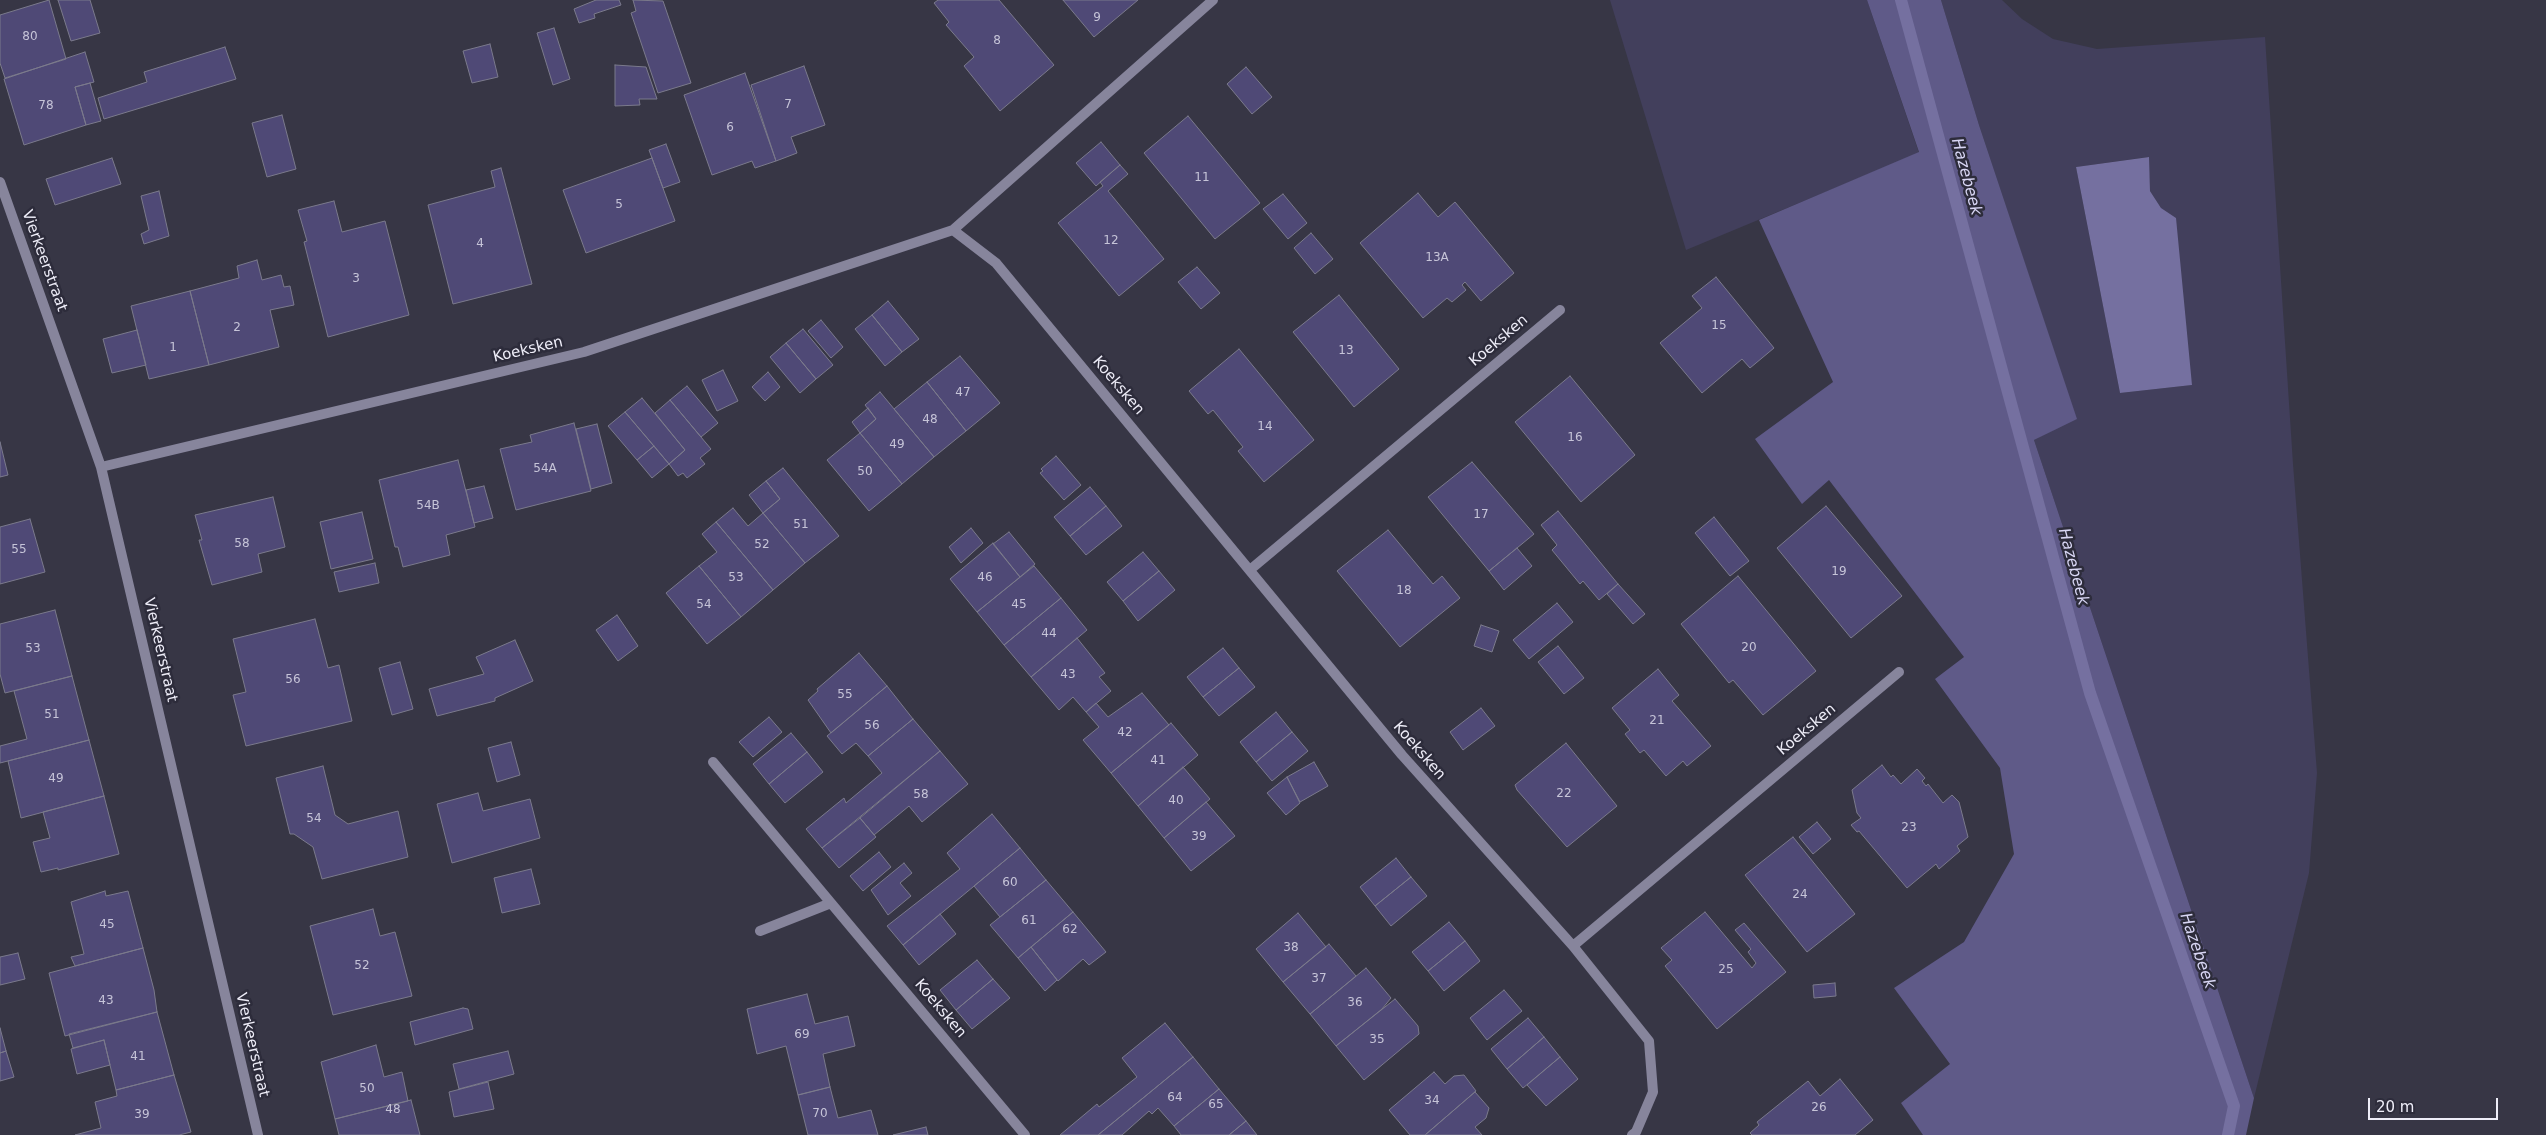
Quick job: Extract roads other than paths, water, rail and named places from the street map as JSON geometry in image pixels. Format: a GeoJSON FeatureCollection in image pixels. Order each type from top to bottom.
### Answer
{"type":"FeatureCollection","features":[{"type":"Feature","properties":{"kind":"street","name":"Koeksken"},"geometry":{"type":"LineString","coordinates":[[101,467],[584,352],[953,230],[1213,0]]}},
{"type":"Feature","properties":{"kind":"street","name":"Vierkeerstraat"},"geometry":{"type":"LineString","coordinates":[[0,182],[101,467],[258,1135]]}},
{"type":"Feature","properties":{"kind":"street","name":"Koeksken"},"geometry":{"type":"LineString","coordinates":[[953,230],[996,263],[1251,569],[1402,755],[1573,946],[1649,1041],[1653,1092],[1636,1132],[1632,1135]]}},
{"type":"Feature","properties":{"kind":"street","name":"Koeksken"},"geometry":{"type":"LineString","coordinates":[[1251,569],[1560,310]]}},
{"type":"Feature","properties":{"kind":"street","name":"Koeksken"},"geometry":{"type":"LineString","coordinates":[[1573,946],[1899,672]]}},
{"type":"Feature","properties":{"kind":"street","name":"Koeksken"},"geometry":{"type":"LineString","coordinates":[[713,762],[1026,1135]]}},
{"type":"Feature","properties":{"kind":"street"},"geometry":{"type":"LineString","coordinates":[[760,930],[831,903]]}},
{"type":"Feature","properties":{"kind":"waterway","name":"Hazebeek"},"geometry":{"type":"LineString","coordinates":[[1901,0],[2090,693],[2234,1106],[2228,1135]]}}]}
